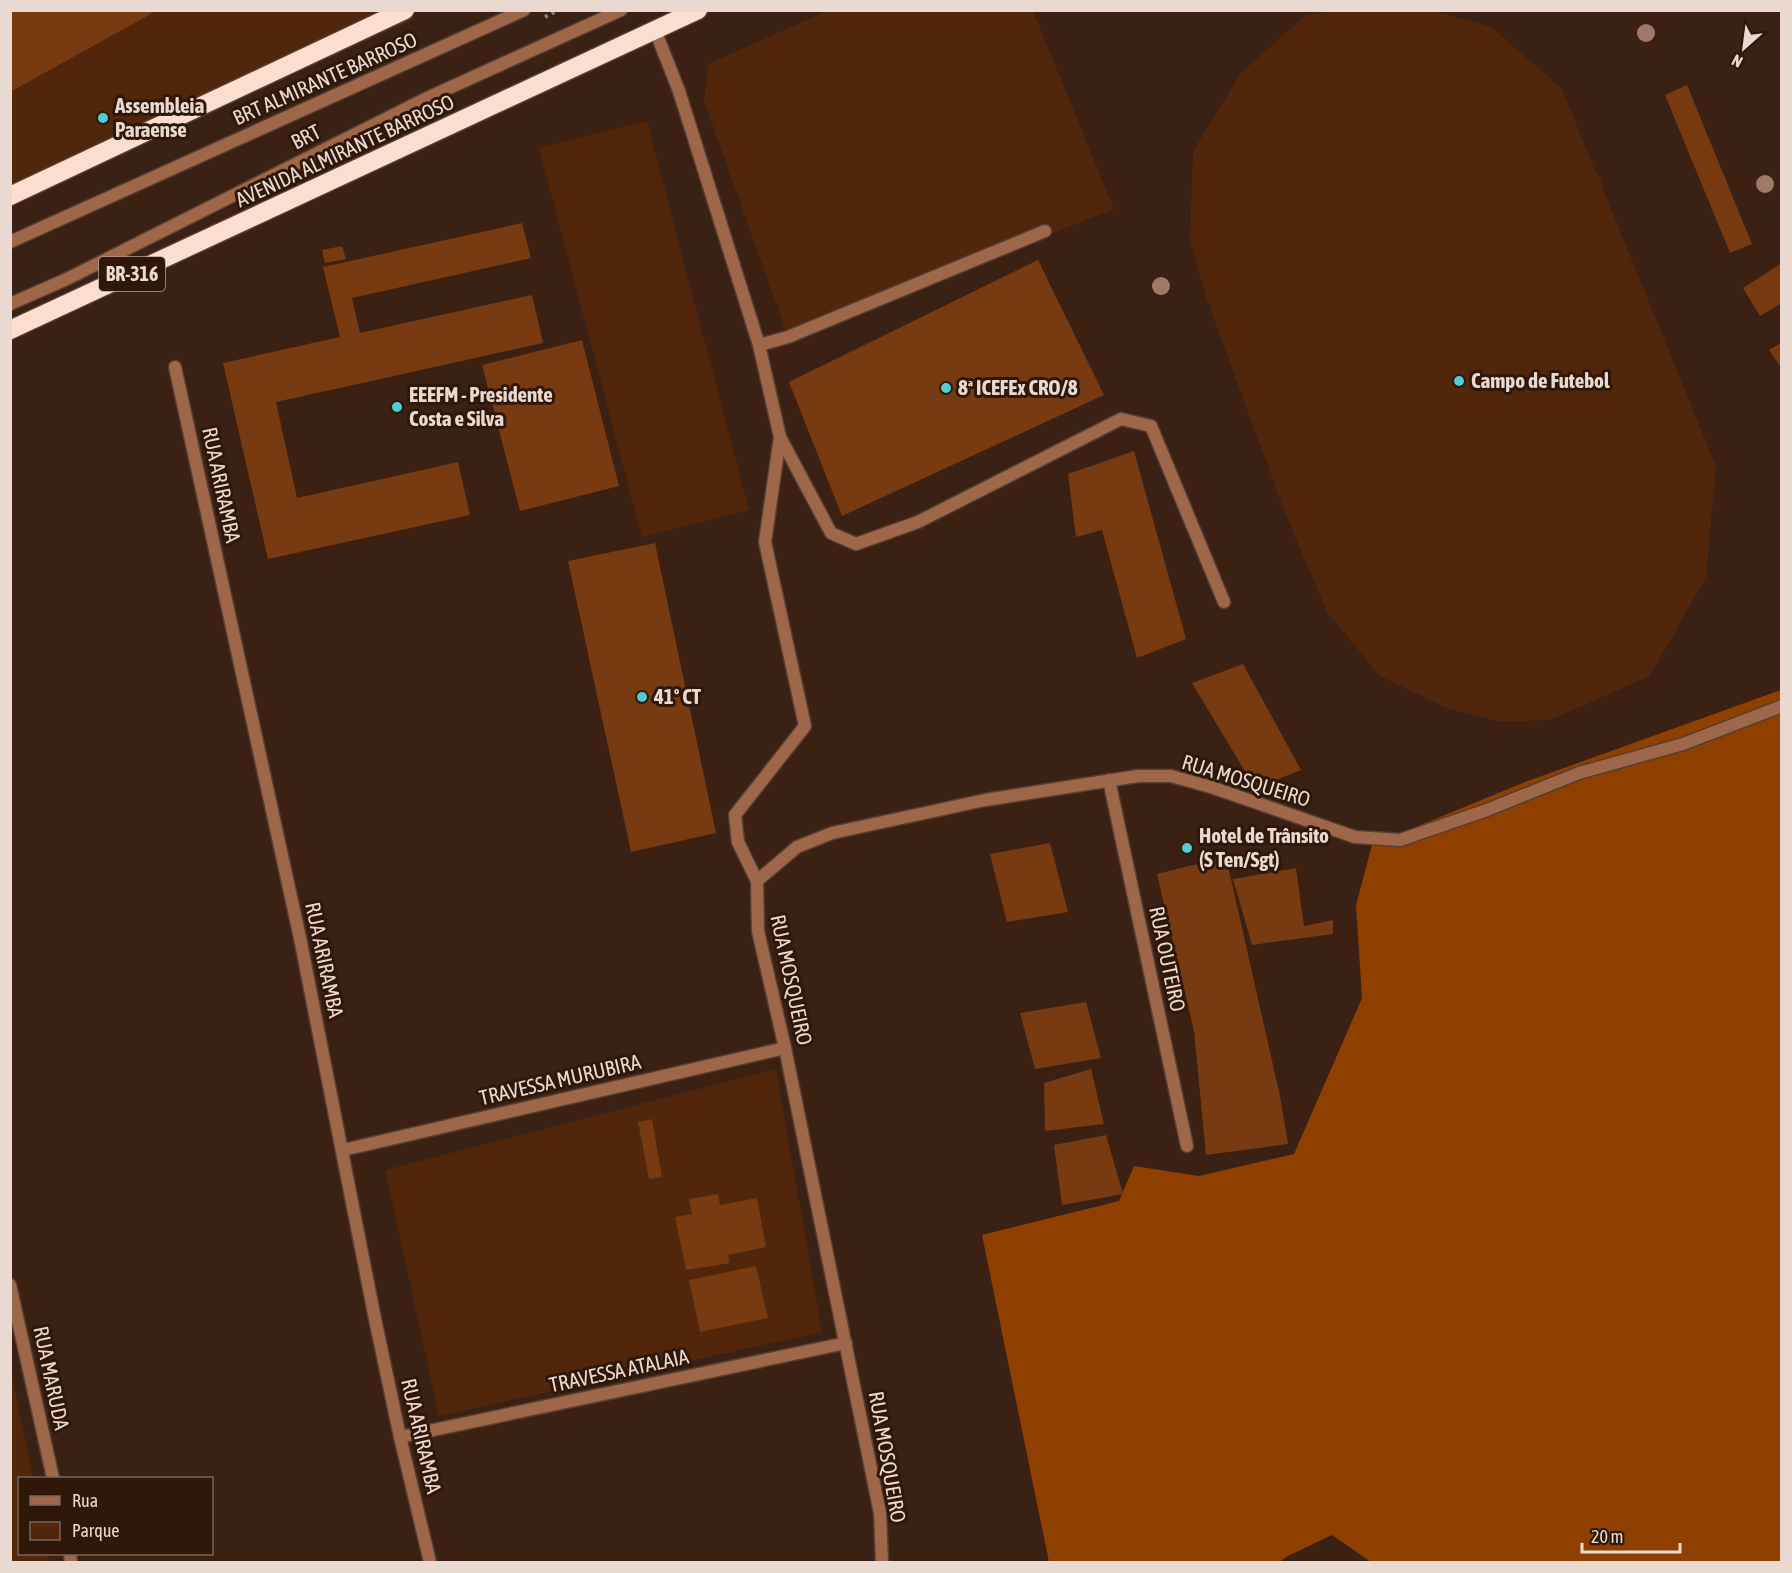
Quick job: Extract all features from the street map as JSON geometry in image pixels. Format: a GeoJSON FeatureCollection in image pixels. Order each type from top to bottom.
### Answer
{"type":"FeatureCollection","features":[{"type":"Feature","properties":{"kind":"highway"},"geometry":{"type":"LineString","coordinates":[[10,196],[374,17],[405,10]]}},
{"type":"Feature","properties":{"kind":"highway","name":"AVENIDA ALMIRANTE BARROSO"},"geometry":{"type":"LineString","coordinates":[[10,330],[698,10]]}},
{"type":"Feature","properties":{"kind":"street","name":"BRT ALMIRANTE BARROSO"},"geometry":{"type":"LineString","coordinates":[[10,242],[524,10]]}},
{"type":"Feature","properties":{"kind":"street","name":"BRT"},"geometry":{"type":"LineString","coordinates":[[10,304],[67,279],[428,98],[621,10]]}},
{"type":"Feature","properties":{"kind":"street"},"geometry":{"type":"LineString","coordinates":[[655,30],[679,91],[759,345],[780,437],[831,533],[856,544],[918,522],[1121,419],[1151,426],[1224,602]]}},
{"type":"Feature","properties":{"kind":"street"},"geometry":{"type":"LineString","coordinates":[[759,345],[788,337],[1046,231]]}},
{"type":"Feature","properties":{"kind":"street","name":"RUA ARIRAMBA"},"geometry":{"type":"LineString","coordinates":[[175,367],[300,938],[400,1437],[430,1563]]}},
{"type":"Feature","properties":{"kind":"street"},"geometry":{"type":"LineString","coordinates":[[757,880],[738,842],[735,815],[806,726],[765,542],[780,437]]}},
{"type":"Feature","properties":{"kind":"street","name":"RUA MOSQUEIRO"},"geometry":{"type":"LineString","coordinates":[[882,1563],[880,1513],[785,1048],[758,931],[757,880],[797,847],[832,833],[985,800],[1138,776],[1171,777],[1211,786],[1355,837],[1400,840],[1487,810],[1579,773],[1683,744],[1782,706]]}},
{"type":"Feature","properties":{"kind":"street","name":"RUA OUTEIRO"},"geometry":{"type":"LineString","coordinates":[[1109,780],[1186,1146]]}},
{"type":"Feature","properties":{"kind":"street","name":"TRAVESSA MURUBIRA"},"geometry":{"type":"LineString","coordinates":[[343,1150],[785,1048]]}},
{"type":"Feature","properties":{"kind":"street","name":"RUA MARUDA"},"geometry":{"type":"LineString","coordinates":[[10,1285],[53,1477]]}},
{"type":"Feature","properties":{"kind":"street","name":"TRAVESSA ATALAIA"},"geometry":{"type":"LineString","coordinates":[[400,1437],[846,1343]]}},
{"type":"Feature","properties":{"kind":"green space","name":"Assembleia Paraense"},"geometry":{"type":"Polygon","coordinates":[[[410,10],[414,19],[11,202],[10,11],[410,10]]]}},
{"type":"Feature","properties":{"kind":"green space"},"geometry":{"type":"Polygon","coordinates":[[[827,11],[1033,11],[1114,209],[788,337],[704,101],[708,64],[827,11]]]}},
{"type":"Feature","properties":{"kind":"green space","name":"Campo de Futebol"},"geometry":{"type":"Polygon","coordinates":[[[1335,11],[1436,11],[1491,27],[1562,89],[1716,466],[1706,577],[1650,676],[1550,720],[1502,722],[1449,709],[1380,676],[1327,612],[1284,510],[1206,297],[1190,239],[1193,151],[1241,73],[1306,15],[1335,11]]]}},
{"type":"Feature","properties":{"kind":"green space"},"geometry":{"type":"Polygon","coordinates":[[[647,121],[749,510],[642,537],[539,148],[647,121]]]}},
{"type":"Feature","properties":{"kind":"green space"},"geometry":{"type":"Polygon","coordinates":[[[776,1069],[822,1332],[439,1416],[385,1170],[776,1069]]]}},
{"type":"Feature","properties":{"kind":"green space"},"geometry":{"type":"Polygon","coordinates":[[[11,1370],[33,1477],[18,1477],[18,1555],[48,1555],[50,1562],[11,1562],[11,1370]]]}},
{"type":"Feature","properties":{"kind":"shaded area"},"geometry":{"type":"Polygon","coordinates":[[[1781,690],[1781,1562],[1371,1562],[1332,1535],[1279,1562],[1049,1562],[982,1235],[1119,1201],[1134,1166],[1199,1176],[1294,1154],[1362,998],[1356,905],[1372,845],[1525,782],[1781,690]]]}},
{"type":"Feature","properties":{"kind":"building"},"geometry":{"type":"Polygon","coordinates":[[[10,10],[158,10],[10,92],[10,10]]]}},
{"type":"Feature","properties":{"kind":"building"},"geometry":{"type":"Polygon","coordinates":[[[1687,85],[1752,244],[1730,253],[1665,95],[1687,85]]]}},
{"type":"Feature","properties":{"kind":"building"},"geometry":{"type":"Polygon","coordinates":[[[522,223],[531,258],[352,298],[360,333],[532,295],[543,343],[276,402],[297,498],[458,462],[470,515],[268,559],[223,363],[340,337],[323,267],[522,223]]]}},
{"type":"Feature","properties":{"kind":"building"},"geometry":{"type":"Polygon","coordinates":[[[342,246],[346,259],[325,263],[322,250],[342,246]]]}},
{"type":"Feature","properties":{"kind":"building","name":"8ª ICEFEx CRO/8"},"geometry":{"type":"Polygon","coordinates":[[[1038,260],[1104,395],[842,516],[789,382],[1038,260]]]}},
{"type":"Feature","properties":{"kind":"building"},"geometry":{"type":"Polygon","coordinates":[[[1782,263],[1782,303],[1760,316],[1743,288],[1782,263]]]}},
{"type":"Feature","properties":{"kind":"building"},"geometry":{"type":"Polygon","coordinates":[[[582,340],[619,486],[520,511],[482,365],[582,340]]]}},
{"type":"Feature","properties":{"kind":"building"},"geometry":{"type":"Polygon","coordinates":[[[1782,342],[1782,369],[1769,350],[1782,342]]]}},
{"type":"Feature","properties":{"kind":"building"},"geometry":{"type":"Polygon","coordinates":[[[1134,451],[1186,639],[1137,658],[1102,530],[1076,537],[1068,474],[1134,451]]]}},
{"type":"Feature","properties":{"kind":"building","name":"41º CT"},"geometry":{"type":"Polygon","coordinates":[[[655,543],[716,833],[631,852],[568,561],[655,543]]]}},
{"type":"Feature","properties":{"kind":"building"},"geometry":{"type":"Polygon","coordinates":[[[1243,664],[1301,770],[1255,788],[1192,683],[1243,664]]]}},
{"type":"Feature","properties":{"kind":"building"},"geometry":{"type":"Polygon","coordinates":[[[1050,843],[1068,912],[1007,922],[990,854],[1050,843]]]}},
{"type":"Feature","properties":{"kind":"building"},"geometry":{"type":"Polygon","coordinates":[[[1226,857],[1280,1096],[1288,1144],[1206,1155],[1194,1031],[1157,874],[1226,857]]]}},
{"type":"Feature","properties":{"kind":"building"},"geometry":{"type":"Polygon","coordinates":[[[1296,868],[1304,926],[1333,920],[1333,934],[1252,945],[1233,879],[1296,868]]]}},
{"type":"Feature","properties":{"kind":"building"},"geometry":{"type":"Polygon","coordinates":[[[1086,1002],[1101,1058],[1035,1069],[1020,1013],[1086,1002]]]}},
{"type":"Feature","properties":{"kind":"building"},"geometry":{"type":"Polygon","coordinates":[[[1091,1069],[1104,1124],[1045,1131],[1044,1083],[1091,1069]]]}},
{"type":"Feature","properties":{"kind":"building"},"geometry":{"type":"Polygon","coordinates":[[[652,1119],[662,1177],[649,1179],[638,1122],[652,1119]]]}},
{"type":"Feature","properties":{"kind":"building"},"geometry":{"type":"Polygon","coordinates":[[[1106,1135],[1123,1194],[1062,1205],[1054,1145],[1106,1135]]]}},
{"type":"Feature","properties":{"kind":"building"},"geometry":{"type":"Polygon","coordinates":[[[718,1194],[720,1205],[757,1198],[766,1247],[728,1255],[730,1263],[686,1270],[675,1217],[692,1214],[689,1199],[718,1194]]]}},
{"type":"Feature","properties":{"kind":"building"},"geometry":{"type":"Polygon","coordinates":[[[756,1266],[768,1318],[700,1332],[689,1280],[756,1266]]]}},
{"type":"Feature","properties":{"kind":"place","name":"Assembleia Paraense"},"geometry":{"type":"Point","coordinates":[103,118]}},
{"type":"Feature","properties":{"kind":"place","name":"Campo de Futebol"},"geometry":{"type":"Point","coordinates":[1459,381]}},
{"type":"Feature","properties":{"kind":"place","name":"8ª ICEFEx CRO/8"},"geometry":{"type":"Point","coordinates":[946,388]}},
{"type":"Feature","properties":{"kind":"place","name":"EEEFM - Presidente Costa e Silva"},"geometry":{"type":"Point","coordinates":[397,407]}},
{"type":"Feature","properties":{"kind":"place","name":"41º CT"},"geometry":{"type":"Point","coordinates":[642,697]}},
{"type":"Feature","properties":{"kind":"place","name":"Hotel de Trânsito (S Ten/Sgt)"},"geometry":{"type":"Point","coordinates":[1187,848]}}]}
